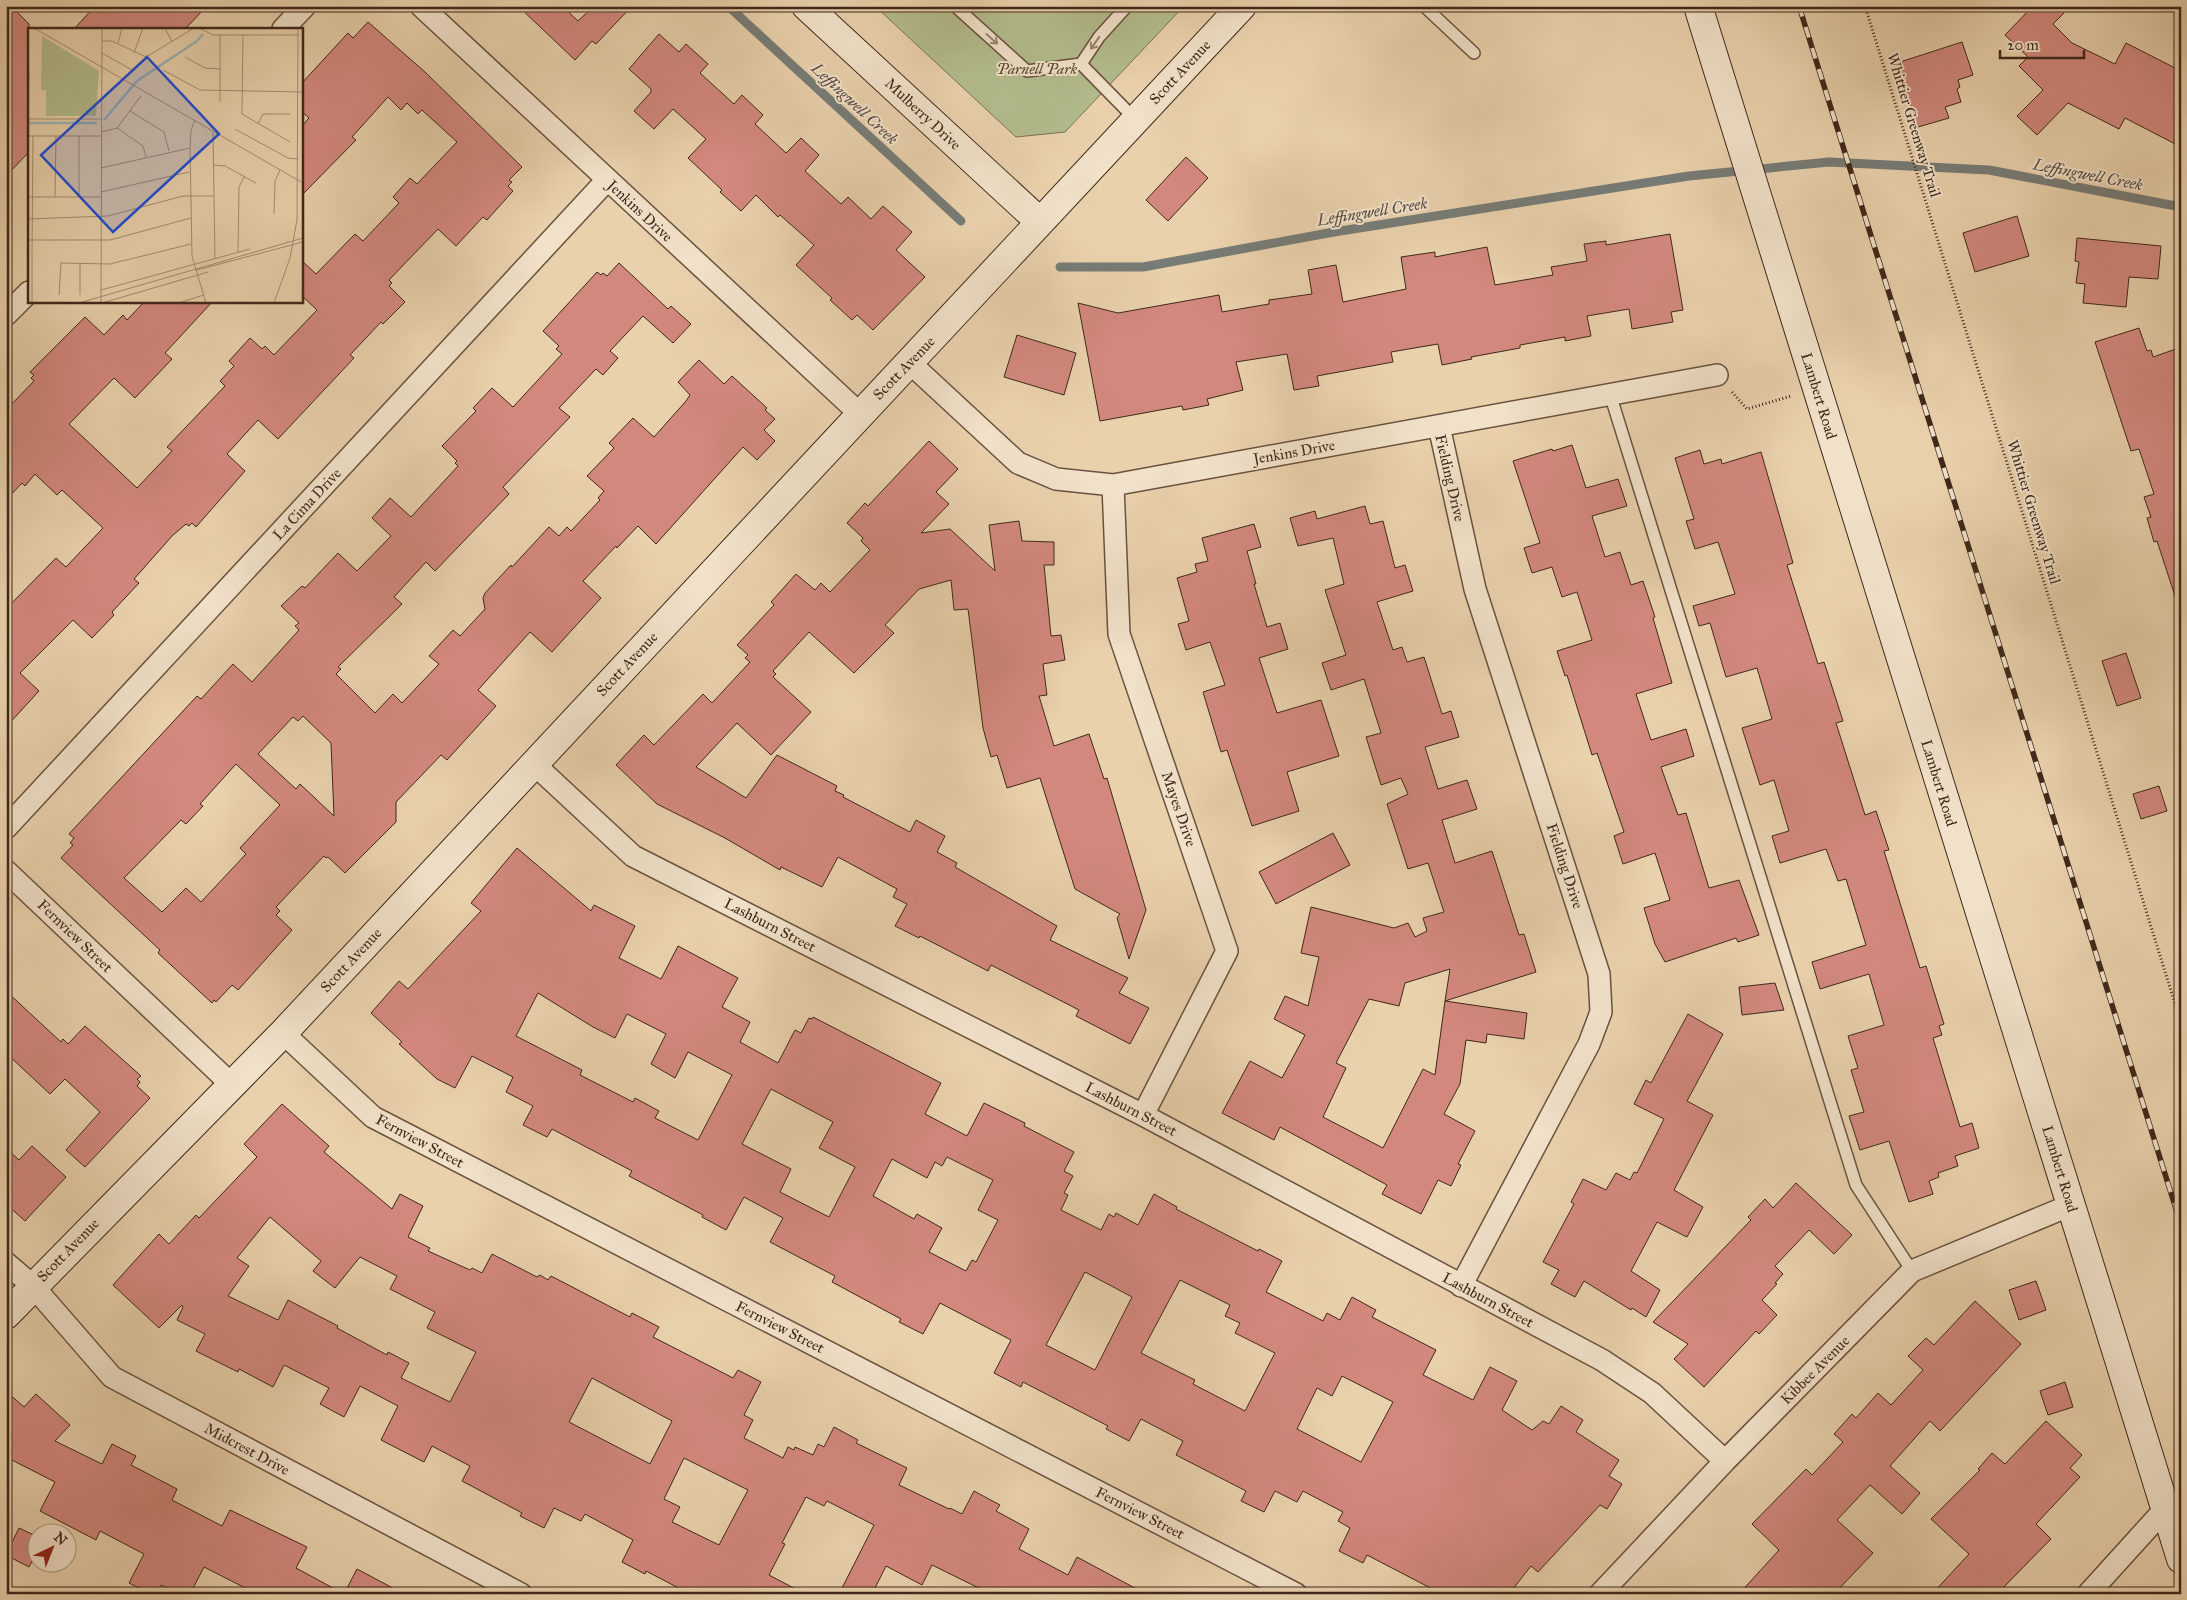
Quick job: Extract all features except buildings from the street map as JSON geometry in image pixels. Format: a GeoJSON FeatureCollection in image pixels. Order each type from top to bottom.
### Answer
{"type":"FeatureCollection","features":[{"type":"Feature","properties":{"kind":"street"},"geometry":{"type":"LineString","coordinates":[[284,28],[305,6]]}},
{"type":"Feature","properties":{"kind":"street","name":"Jenkins Drive"},"geometry":{"type":"LineString","coordinates":[[420,6],[860,414]]}},
{"type":"Feature","properties":{"kind":"street","name":"Mulberry Drive"},"geometry":{"type":"LineString","coordinates":[[806,6],[1039,221]]}},
{"type":"Feature","properties":{"kind":"street","name":"Scott Avenue"},"geometry":{"type":"LineString","coordinates":[[6,1315],[283,1033],[860,414],[910,363],[1039,221],[1242,6]]}},
{"type":"Feature","properties":{"kind":"street","name":"Lambert Road"},"geometry":{"type":"LineString","coordinates":[[1698,6],[2181,1559]]}},
{"type":"Feature","properties":{"kind":"street","name":"La Cima Drive"},"geometry":{"type":"LineString","coordinates":[[6,828],[607,180]]}},
{"type":"Feature","properties":{"kind":"street"},"geometry":{"type":"LineString","coordinates":[[6,315],[28,293]]}},
{"type":"Feature","properties":{"kind":"street","name":"Jenkins Drive"},"geometry":{"type":"LineString","coordinates":[[910,363],[1018,463],[1056,479],[1113,485],[1717,375]]}},
{"type":"Feature","properties":{"kind":"street","name":"Fielding Drive"},"geometry":{"type":"LineString","coordinates":[[1438,426],[1475,589],[1599,974],[1601,1012],[1590,1044],[1462,1286]]}},
{"type":"Feature","properties":{"kind":"street","name":"Mayes Drive"},"geometry":{"type":"LineString","coordinates":[[1113,485],[1119,634],[1227,951],[1143,1115]]}},
{"type":"Feature","properties":{"kind":"street","name":"Lashburn Street"},"geometry":{"type":"LineString","coordinates":[[534,764],[633,856],[1143,1115],[1602,1360],[1644,1388],[1725,1461]]}},
{"type":"Feature","properties":{"kind":"street","name":"Fernview Street"},"geometry":{"type":"LineString","coordinates":[[6,871],[231,1084]]}},
{"type":"Feature","properties":{"kind":"street","name":"Fernview Street"},"geometry":{"type":"LineString","coordinates":[[283,1033],[373,1117],[1296,1594]]}},
{"type":"Feature","properties":{"kind":"street","name":"Kibbee Avenue"},"geometry":{"type":"LineString","coordinates":[[1600,1594],[1725,1461],[1912,1271],[2071,1205]]}},
{"type":"Feature","properties":{"kind":"street","name":"Midcrest Drive"},"geometry":{"type":"LineString","coordinates":[[6,1262],[33,1286],[112,1377],[521,1594]]}},
{"type":"Feature","properties":{"kind":"street"},"geometry":{"type":"LineString","coordinates":[[2088,1594],[2165,1508]]}},
{"type":"Feature","properties":{"kind":"lane"},"geometry":{"type":"LineString","coordinates":[[955,6],[1027,71],[1081,64],[1099,37],[1127,6]]}},
{"type":"Feature","properties":{"kind":"lane"},"geometry":{"type":"LineString","coordinates":[[1424,6],[1474,53]]}},
{"type":"Feature","properties":{"kind":"lane"},"geometry":{"type":"LineString","coordinates":[[1081,64],[1135,119]]}},
{"type":"Feature","properties":{"kind":"lane"},"geometry":{"type":"LineString","coordinates":[[1610,394],[1856,1185],[1912,1271]]}},
{"type":"Feature","properties":{"kind":"path","name":"Whittier Greenway Trail"},"geometry":{"type":"LineString","coordinates":[[1865,6],[2181,1024]]}},
{"type":"Feature","properties":{"kind":"path"},"geometry":{"type":"LineString","coordinates":[[1717,375],[1747,409],[1817,389]]}},
{"type":"Feature","properties":{"kind":"green space","name":"Parnell Park"},"geometry":{"type":"Polygon","coordinates":[[[875,6],[1184,6],[1065,132],[1016,137],[875,6]]]}},
{"type":"Feature","properties":{"kind":"waterway","name":"Leffingwell Creek"},"geometry":{"type":"LineString","coordinates":[[728,6],[961,221]]}},
{"type":"Feature","properties":{"kind":"waterway","name":"Leffingwell Creek"},"geometry":{"type":"LineString","coordinates":[[1060,267],[1143,267],[1334,232],[1689,176],[1829,162],[1989,170],[2181,207]]}},
{"type":"Feature","properties":{"kind":"railway"},"geometry":{"type":"LineString","coordinates":[[1799,6],[2181,1225]]}}]}
